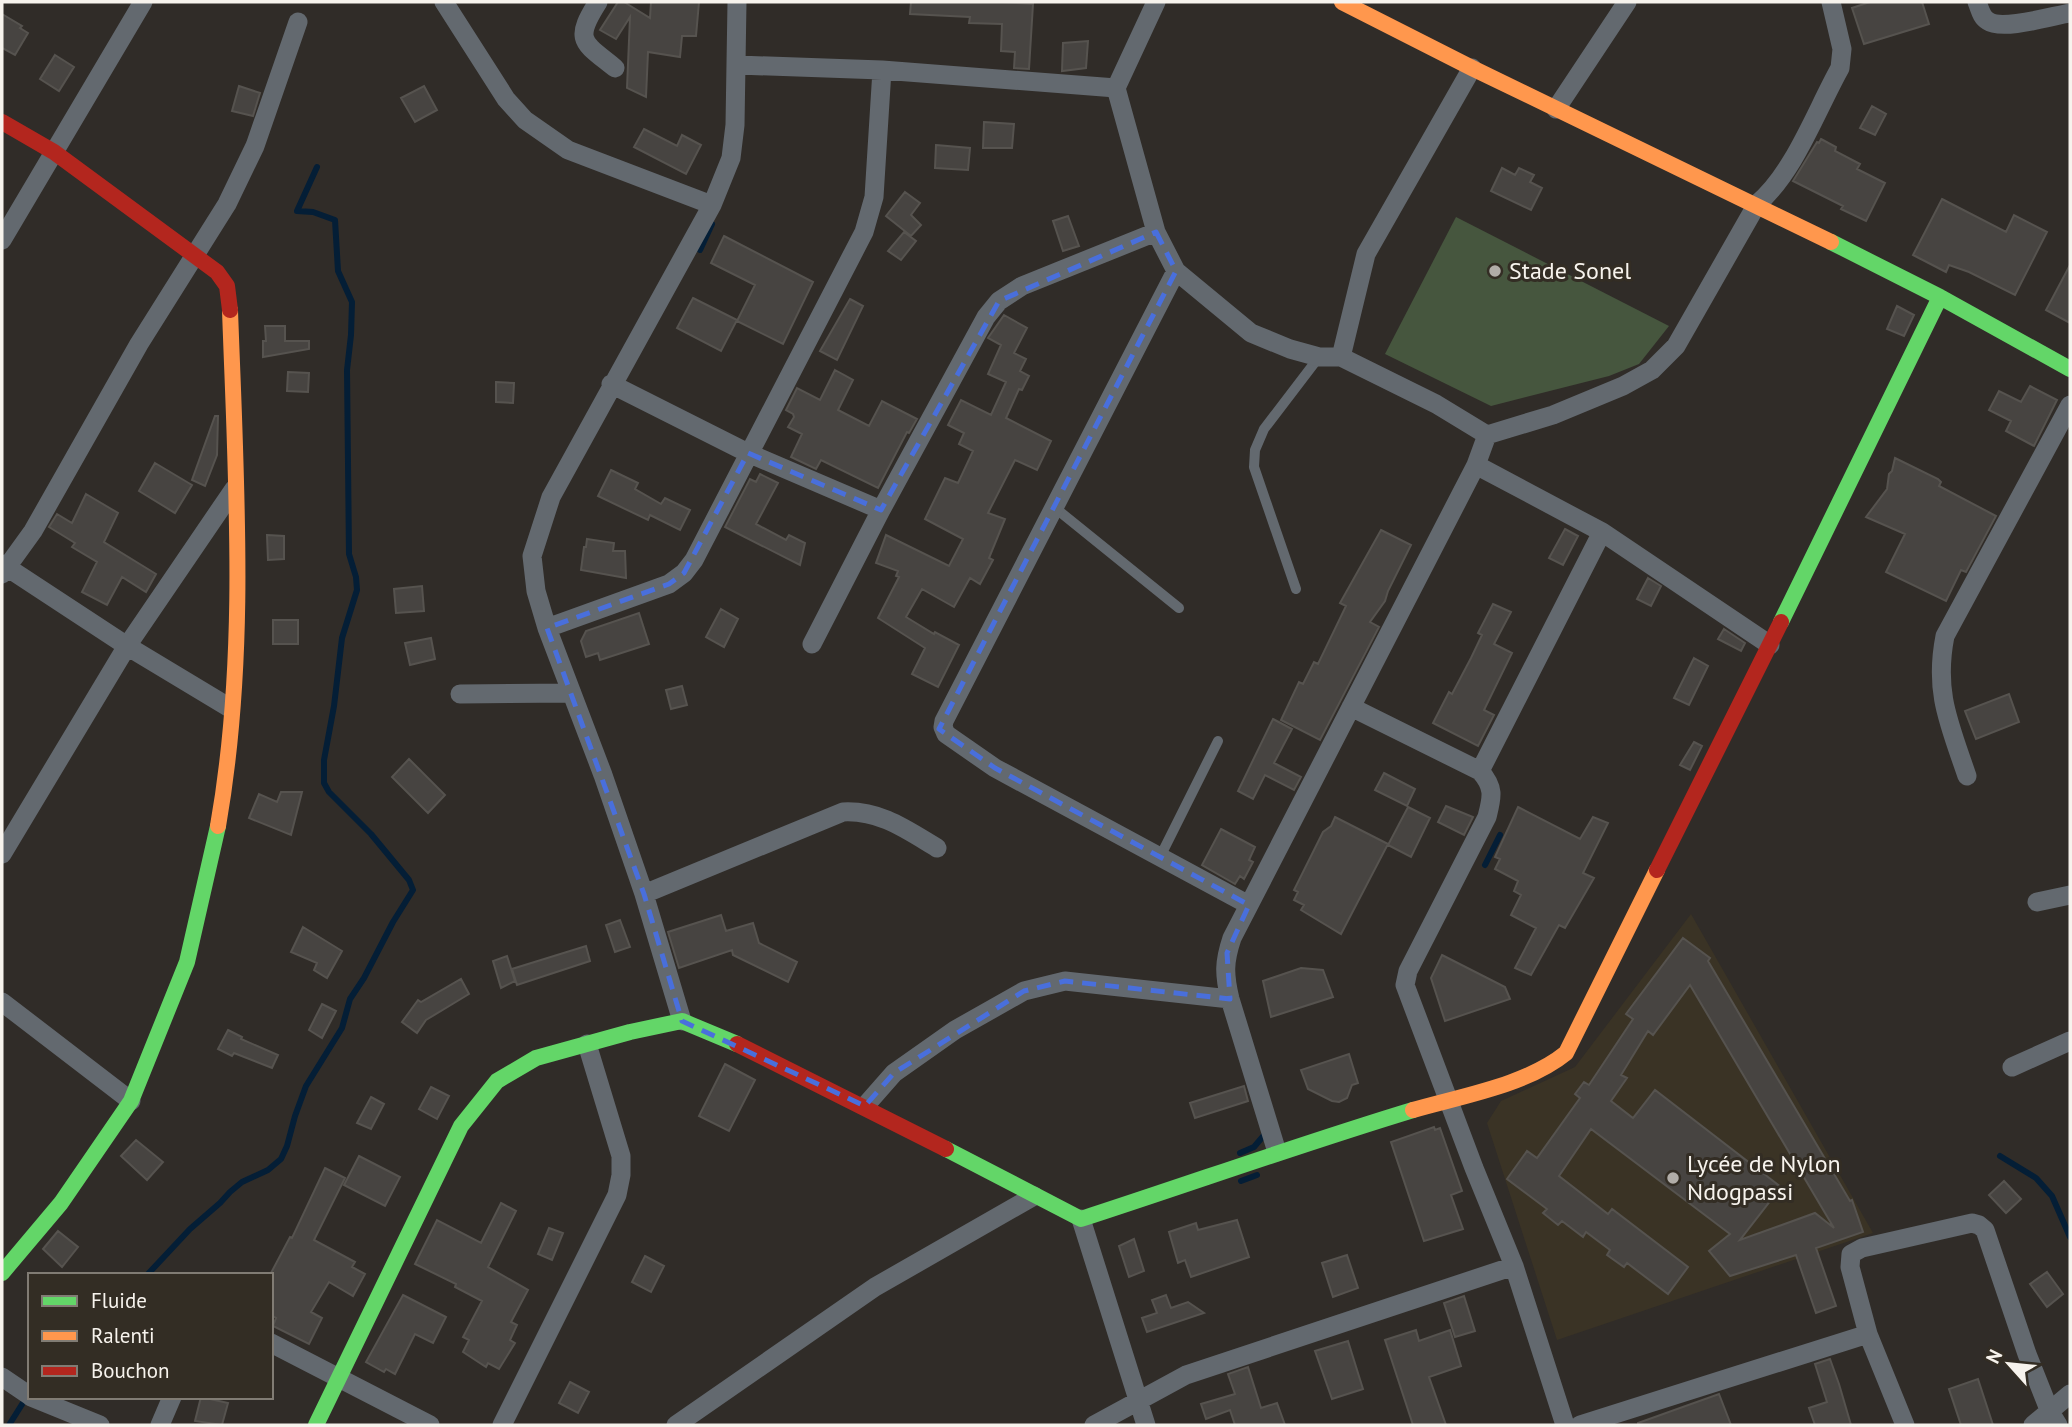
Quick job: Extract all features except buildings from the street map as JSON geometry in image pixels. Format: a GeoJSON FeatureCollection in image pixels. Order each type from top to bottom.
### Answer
{"type":"FeatureCollection","features":[{"type":"Feature","properties":{"kind":"street"},"geometry":{"type":"LineString","coordinates":[[2,240],[143,2]]}},
{"type":"Feature","properties":{"kind":"street"},"geometry":{"type":"LineString","coordinates":[[444,2],[506,99],[525,120],[568,150],[712,205]]}},
{"type":"Feature","properties":{"kind":"street"},"geometry":{"type":"LineString","coordinates":[[597,2],[586,21],[583,34],[586,45],[615,68]]}},
{"type":"Feature","properties":{"kind":"street"},"geometry":{"type":"LineString","coordinates":[[682,1021],[644,894],[603,775],[547,628],[536,591],[532,556],[551,497],[712,205],[731,158],[735,125],[737,2]]}},
{"type":"Feature","properties":{"kind":"street"},"geometry":{"type":"LineString","coordinates":[[1156,2],[1116,88],[1156,232],[1176,271],[1251,333],[1290,349],[1319,357],[1341,357],[1436,404],[1487,435],[1553,415],[1623,386],[1652,370],[1676,346],[1757,204],[1771,192],[1786,171],[1840,68],[1842,49],[1831,2]]}},
{"type":"Feature","properties":{"kind":"street"},"geometry":{"type":"LineString","coordinates":[[1342,2],[1556,109],[1757,204],[2069,366]]}},
{"type":"Feature","properties":{"kind":"street"},"geometry":{"type":"LineString","coordinates":[[1556,109],[1627,2]]}},
{"type":"Feature","properties":{"kind":"street"},"geometry":{"type":"LineString","coordinates":[[1977,2],[1982,15],[1989,22],[2000,25],[2070,13]]}},
{"type":"Feature","properties":{"kind":"street"},"geometry":{"type":"LineString","coordinates":[[230,708],[3,568],[33,531],[139,344],[227,204],[255,146],[298,22]]}},
{"type":"Feature","properties":{"kind":"street"},"geometry":{"type":"LineString","coordinates":[[737,65],[882,71],[1116,88]]}},
{"type":"Feature","properties":{"kind":"street"},"geometry":{"type":"LineString","coordinates":[[1341,357],[1366,254],[1472,68]]}},
{"type":"Feature","properties":{"kind":"street"},"geometry":{"type":"LineString","coordinates":[[547,628],[669,584],[684,573],[694,560],[864,232],[874,197],[882,71]]}},
{"type":"Feature","properties":{"kind":"street"},"geometry":{"type":"LineString","coordinates":[[2,122],[54,152],[194,254],[217,272],[227,286],[230,299],[234,489],[239,573],[237,646],[222,800],[212,858],[187,962],[131,1101],[61,1203],[2,1273]]}},
{"type":"Feature","properties":{"kind":"street"},"geometry":{"type":"LineString","coordinates":[[812,644],[986,317],[999,301],[1022,286],[1156,232]]}},
{"type":"Feature","properties":{"kind":"street"},"geometry":{"type":"LineString","coordinates":[[1176,271],[943,727],[946,734],[995,768],[1250,905]]}},
{"type":"Feature","properties":{"kind":"street"},"geometry":{"type":"LineString","coordinates":[[316,1425],[461,1126],[497,1081],[536,1058],[630,1031],[682,1021],[731,1041],[865,1106],[1081,1219],[1227,1172],[1277,1152],[1396,1114],[1450,1101],[1518,1078],[1555,1062],[1566,1053],[1940,297]]}},
{"type":"Feature","properties":{"kind":"street"},"geometry":{"type":"LineString","coordinates":[[611,384],[748,453],[881,510]]}},
{"type":"Feature","properties":{"kind":"street"},"geometry":{"type":"LineString","coordinates":[[1967,776],[1943,706],[1940,662],[1945,636],[2070,405]]}},
{"type":"Feature","properties":{"kind":"street"},"geometry":{"type":"LineString","coordinates":[[1277,1152],[1230,999],[1224,974],[1227,953],[1476,464],[1487,435]]}},
{"type":"Feature","properties":{"kind":"street"},"geometry":{"type":"LineString","coordinates":[[1476,464],[1602,532],[1770,645]]}},
{"type":"Feature","properties":{"kind":"street"},"geometry":{"type":"LineString","coordinates":[[2,853],[127,646],[234,489]]}},
{"type":"Feature","properties":{"kind":"street"},"geometry":{"type":"LineString","coordinates":[[1480,771],[1602,532]]}},
{"type":"Feature","properties":{"kind":"street"},"geometry":{"type":"LineString","coordinates":[[460,694],[572,693]]}},
{"type":"Feature","properties":{"kind":"street"},"geometry":{"type":"LineString","coordinates":[[1351,707],[1480,771],[1488,780],[1492,796],[1487,817],[1408,971],[1405,985],[1514,1266],[1564,1425]]}},
{"type":"Feature","properties":{"kind":"street"},"geometry":{"type":"LineString","coordinates":[[644,894],[843,812],[861,811],[882,817],[937,848]]}},
{"type":"Feature","properties":{"kind":"street"},"geometry":{"type":"LineString","coordinates":[[2037,902],[2070,895]]}},
{"type":"Feature","properties":{"kind":"street"},"geometry":{"type":"LineString","coordinates":[[865,1106],[894,1073],[955,1030],[1024,991],[1065,981],[1230,999]]}},
{"type":"Feature","properties":{"kind":"street"},"geometry":{"type":"LineString","coordinates":[[2,1002],[131,1101]]}},
{"type":"Feature","properties":{"kind":"street"},"geometry":{"type":"LineString","coordinates":[[2012,1067],[2070,1041]]}},
{"type":"Feature","properties":{"kind":"street"},"geometry":{"type":"LineString","coordinates":[[502,1425],[617,1195],[621,1156],[587,1044]]}},
{"type":"Feature","properties":{"kind":"street"},"geometry":{"type":"LineString","coordinates":[[676,1425],[875,1287],[1034,1196]]}},
{"type":"Feature","properties":{"kind":"street"},"geometry":{"type":"LineString","coordinates":[[1081,1219],[1146,1425]]}},
{"type":"Feature","properties":{"kind":"street"},"geometry":{"type":"LineString","coordinates":[[1905,1425],[1868,1334],[1850,1267],[1851,1254],[1862,1248],[1972,1223],[1985,1230],[2027,1354],[2054,1419]]}},
{"type":"Feature","properties":{"kind":"street"},"geometry":{"type":"LineString","coordinates":[[1094,1425],[1186,1375],[1514,1266]]}},
{"type":"Feature","properties":{"kind":"street"},"geometry":{"type":"LineString","coordinates":[[1580,1425],[1868,1334]]}},
{"type":"Feature","properties":{"kind":"street"},"geometry":{"type":"LineString","coordinates":[[273,1344],[430,1425]]}},
{"type":"Feature","properties":{"kind":"street"},"geometry":{"type":"LineString","coordinates":[[2,1377],[28,1395]]}},
{"type":"Feature","properties":{"kind":"street"},"geometry":{"type":"LineString","coordinates":[[2033,1425],[2054,1419],[2070,1394]]}},
{"type":"Feature","properties":{"kind":"street"},"geometry":{"type":"LineString","coordinates":[[36,1399],[100,1425]]}},
{"type":"Feature","properties":{"kind":"street"},"geometry":{"type":"LineString","coordinates":[[160,1425],[171,1399]]}},
{"type":"Feature","properties":{"kind":"lane"},"geometry":{"type":"LineString","coordinates":[[1296,589],[1254,467],[1255,450],[1264,429],[1319,357]]}},
{"type":"Feature","properties":{"kind":"lane"},"geometry":{"type":"LineString","coordinates":[[1055,507],[1179,608]]}},
{"type":"Feature","properties":{"kind":"lane"},"geometry":{"type":"LineString","coordinates":[[1160,857],[1218,741]]}},
{"type":"Feature","properties":{"kind":"highlighted area"},"geometry":{"type":"Polygon","coordinates":[[[1156,232],[1176,271],[939,729],[995,768],[1249,905],[1227,953],[1230,999],[1065,981],[1024,991],[894,1073],[865,1106],[682,1021],[644,894],[547,628],[669,584],[684,573],[748,453],[881,510],[999,301],[1156,232]]]}},
{"type":"Feature","properties":{"kind":"shaded area","name":"Lycée de Nylon Ndogpassi"},"geometry":{"type":"Polygon","coordinates":[[[1691,914],[1873,1233],[1557,1340],[1487,1123],[1501,1101],[1575,1067],[1691,914]]]}},
{"type":"Feature","properties":{"kind":"green space","name":"Stade Sonel"},"geometry":{"type":"Polygon","coordinates":[[[1456,217],[1669,326],[1639,364],[1609,376],[1491,406],[1385,354],[1456,217]]]}},
{"type":"Feature","properties":{"kind":"waterway"},"geometry":{"type":"LineString","coordinates":[[149,1273],[230,1192],[242,1182],[268,1170],[281,1159],[306,1086],[342,1028],[350,999],[413,890],[409,880],[371,834],[329,792],[324,783],[324,760],[342,638],[357,590],[349,554],[347,370],[352,302],[338,271],[335,220],[313,212],[297,211],[317,167]]}},
{"type":"Feature","properties":{"kind":"waterway"},"geometry":{"type":"LineString","coordinates":[[700,250],[712,224]]}},
{"type":"Feature","properties":{"kind":"waterway"},"geometry":{"type":"LineString","coordinates":[[1485,865],[1500,835]]}},
{"type":"Feature","properties":{"kind":"waterway"},"geometry":{"type":"LineString","coordinates":[[1240,1153],[1254,1147],[1265,1134]]}},
{"type":"Feature","properties":{"kind":"waterway"},"geometry":{"type":"LineString","coordinates":[[2000,1156],[2036,1178],[2052,1196],[2070,1237]]}},
{"type":"Feature","properties":{"kind":"waterway"},"geometry":{"type":"LineString","coordinates":[[1241,1181],[1257,1175]]}},
{"type":"Feature","properties":{"kind":"waterway"},"geometry":{"type":"LineString","coordinates":[[9,1425],[26,1398]]}},
{"type":"Feature","properties":{"kind":"traffic: fast"},"geometry":{"type":"LineString","coordinates":[[1831,242],[1940,297],[2070,369]]}},
{"type":"Feature","properties":{"kind":"traffic: fast"},"geometry":{"type":"LineString","coordinates":[[1781,622],[1940,297]]}},
{"type":"Feature","properties":{"kind":"traffic: fast"},"geometry":{"type":"LineString","coordinates":[[2,1273],[61,1203],[131,1101],[187,962],[218,826]]}},
{"type":"Feature","properties":{"kind":"traffic: fast"},"geometry":{"type":"LineString","coordinates":[[316,1425],[461,1126],[497,1081],[536,1058],[630,1032],[682,1021],[737,1044]]}},
{"type":"Feature","properties":{"kind":"traffic: fast"},"geometry":{"type":"LineString","coordinates":[[946,1149],[1081,1219],[1413,1110]]}},
{"type":"Feature","properties":{"kind":"traffic: slow"},"geometry":{"type":"LineString","coordinates":[[1342,2],[1831,242]]}},
{"type":"Feature","properties":{"kind":"traffic: slow"},"geometry":{"type":"LineString","coordinates":[[218,826],[227,762],[237,633],[237,504],[230,310]]}},
{"type":"Feature","properties":{"kind":"traffic: slow"},"geometry":{"type":"LineString","coordinates":[[1413,1110],[1513,1081],[1550,1064],[1566,1053],[1657,870]]}},
{"type":"Feature","properties":{"kind":"traffic: jam"},"geometry":{"type":"LineString","coordinates":[[2,122],[54,152],[217,272],[227,286],[230,310]]}},
{"type":"Feature","properties":{"kind":"traffic: jam"},"geometry":{"type":"LineString","coordinates":[[1657,870],[1781,622]]}},
{"type":"Feature","properties":{"kind":"traffic: jam"},"geometry":{"type":"LineString","coordinates":[[737,1044],[946,1149]]}},
{"type":"Feature","properties":{"kind":"place","name":"Stade Sonel"},"geometry":{"type":"Point","coordinates":[1495,271]}},
{"type":"Feature","properties":{"kind":"place","name":"Lycée de Nylon Ndogpassi"},"geometry":{"type":"Point","coordinates":[1673,1178]}}]}
